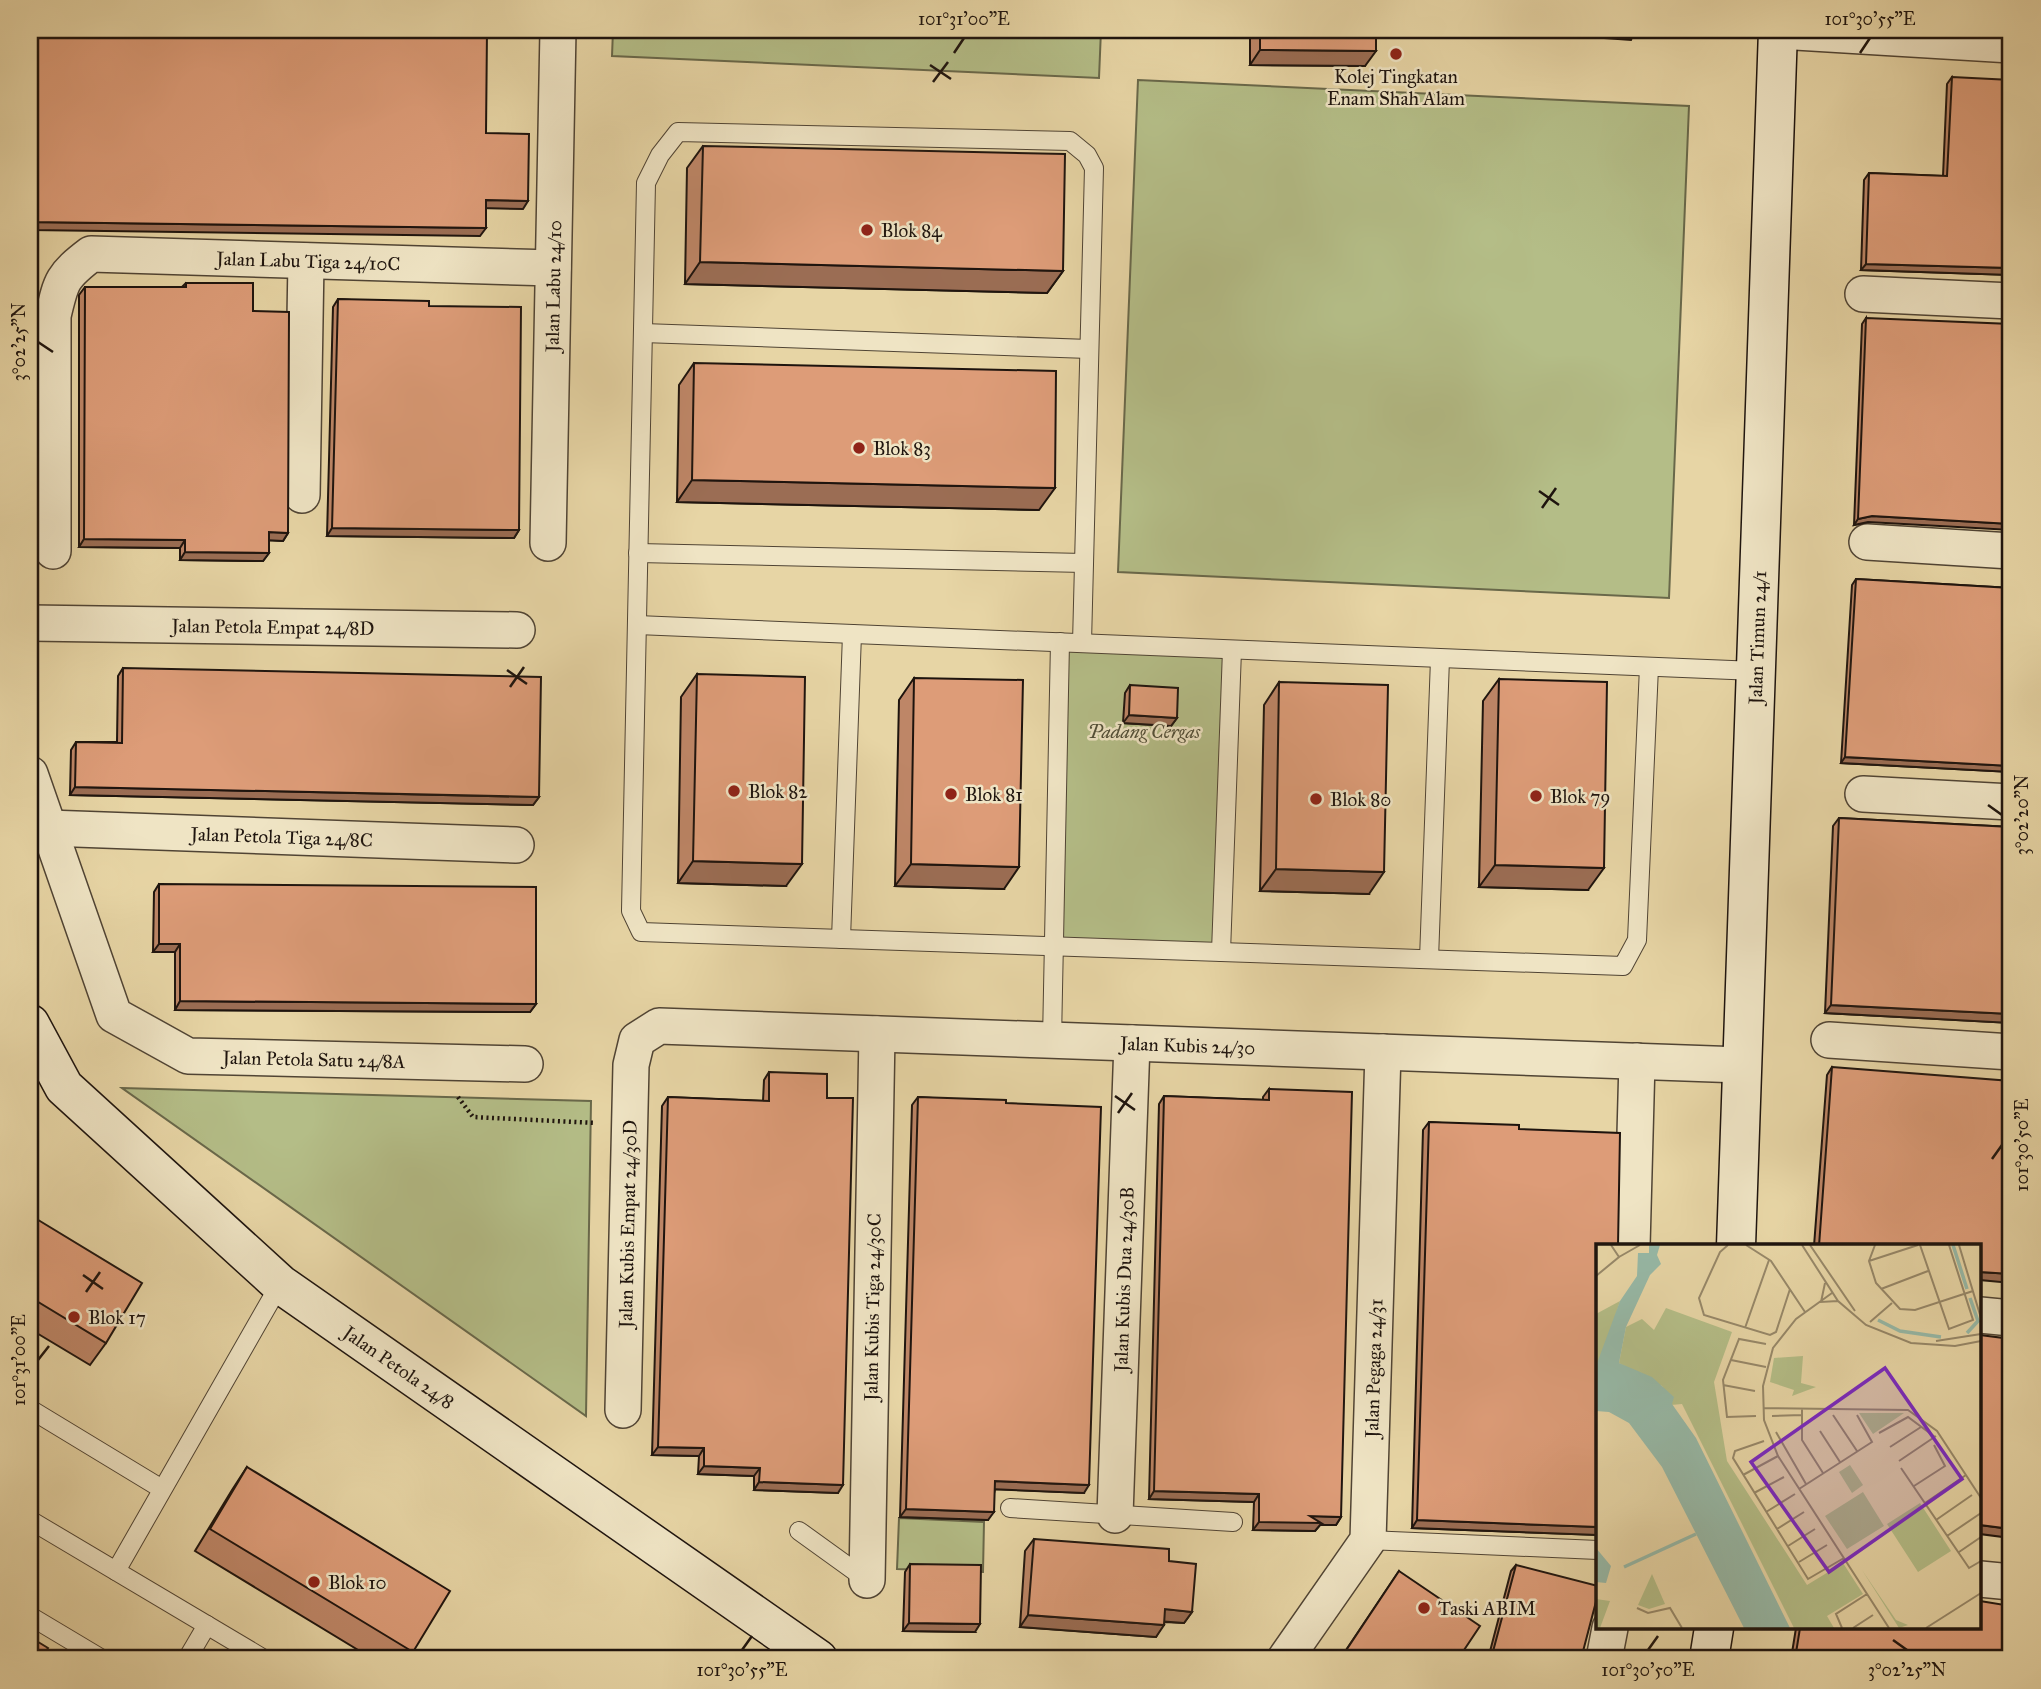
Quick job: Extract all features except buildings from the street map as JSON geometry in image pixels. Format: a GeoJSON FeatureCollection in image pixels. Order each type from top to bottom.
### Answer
{"type":"FeatureCollection","features":[{"type":"Feature","properties":{"kind":"street","name":"Jalan Labu 24/10"},"geometry":{"type":"LineString","coordinates":[[548,543],[558,30]]}},
{"type":"Feature","properties":{"kind":"street"},"geometry":{"type":"LineString","coordinates":[[1774,30],[2011,45]]}},
{"type":"Feature","properties":{"kind":"street","name":"Jalan Timun 24/1"},"geometry":{"type":"LineString","coordinates":[[1736,1244],[1774,30]]}},
{"type":"Feature","properties":{"kind":"street","name":"Jalan Labu Tiga 24/10C"},"geometry":{"type":"LineString","coordinates":[[53,551],[53,316],[59,289],[69,271],[91,254],[553,268]]}},
{"type":"Feature","properties":{"kind":"street"},"geometry":{"type":"LineString","coordinates":[[302,495],[306,261]]}},
{"type":"Feature","properties":{"kind":"street"},"geometry":{"type":"LineString","coordinates":[[1863,294],[2011,302]]}},
{"type":"Feature","properties":{"kind":"street"},"geometry":{"type":"LineString","coordinates":[[1867,542],[2011,551]]}},
{"type":"Feature","properties":{"kind":"street","name":"Jalan Petola Empat 24/8D"},"geometry":{"type":"LineString","coordinates":[[30,622],[517,630]]}},
{"type":"Feature","properties":{"kind":"street"},"geometry":{"type":"LineString","coordinates":[[30,774],[48,828]]}},
{"type":"Feature","properties":{"kind":"street"},"geometry":{"type":"LineString","coordinates":[[1863,794],[2011,802]]}},
{"type":"Feature","properties":{"kind":"street","name":"Jalan Petola Tiga 24/8C"},"geometry":{"type":"LineString","coordinates":[[48,828],[516,845]]}},
{"type":"Feature","properties":{"kind":"street","name":"Jalan Petola Satu 24/8A"},"geometry":{"type":"LineString","coordinates":[[48,828],[114,1015],[187,1055],[525,1064]]}},
{"type":"Feature","properties":{"kind":"street","name":"Jalan Petola 24/8"},"geometry":{"type":"LineString","coordinates":[[30,1024],[64,1087],[280,1284],[818,1659]]}},
{"type":"Feature","properties":{"kind":"street","name":"Jalan Kubis 24/30"},"geometry":{"type":"LineString","coordinates":[[637,1040],[659,1026],[1741,1065]]}},
{"type":"Feature","properties":{"kind":"street","name":"Jalan Kubis Tiga 24/30C"},"geometry":{"type":"LineString","coordinates":[[867,1580],[877,1034]]}},
{"type":"Feature","properties":{"kind":"street","name":"Jalan Kubis Empat 24/30D"},"geometry":{"type":"LineString","coordinates":[[623,1410],[631,1065],[637,1040]]}},
{"type":"Feature","properties":{"kind":"street"},"geometry":{"type":"LineString","coordinates":[[1829,1040],[2011,1052]]}},
{"type":"Feature","properties":{"kind":"street","name":"Jalan Kubis Dua 24/30B"},"geometry":{"type":"LineString","coordinates":[[1115,1515],[1132,1043]]}},
{"type":"Feature","properties":{"kind":"street","name":"Jalan Pegaga 24/31"},"geometry":{"type":"LineString","coordinates":[[1368,1540],[1383,1052]]}},
{"type":"Feature","properties":{"kind":"street"},"geometry":{"type":"LineString","coordinates":[[1632,1244],[1637,1061]]}},
{"type":"Feature","properties":{"kind":"street"},"geometry":{"type":"LineString","coordinates":[[1982,1315],[2011,1318]]}},
{"type":"Feature","properties":{"kind":"street"},"geometry":{"type":"LineString","coordinates":[[1285,1659],[1368,1540]]}},
{"type":"Feature","properties":{"kind":"street"},"geometry":{"type":"LineString","coordinates":[[1982,1579],[2011,1583]]}},
{"type":"Feature","properties":{"kind":"street"},"geometry":{"type":"LineString","coordinates":[[1604,1659],[1611,1630]]}},
{"type":"Feature","properties":{"kind":"street"},"geometry":{"type":"LineString","coordinates":[[1709,1659],[1714,1630]]}},
{"type":"Feature","properties":{"kind":"lane"},"geometry":{"type":"LineString","coordinates":[[1082,643],[1094,168],[1087,155],[1070,141],[678,132],[660,155],[646,183],[631,911],[640,932],[1623,966],[1637,940],[1649,667]]}},
{"type":"Feature","properties":{"kind":"lane"},"geometry":{"type":"LineString","coordinates":[[643,334],[1089,349]]}},
{"type":"Feature","properties":{"kind":"lane"},"geometry":{"type":"LineString","coordinates":[[638,553],[1084,563]]}},
{"type":"Feature","properties":{"kind":"lane"},"geometry":{"type":"LineString","coordinates":[[637,625],[1756,671]]}},
{"type":"Feature","properties":{"kind":"lane"},"geometry":{"type":"LineString","coordinates":[[841,939],[852,634]]}},
{"type":"Feature","properties":{"kind":"lane"},"geometry":{"type":"LineString","coordinates":[[1052,1040],[1060,642]]}},
{"type":"Feature","properties":{"kind":"lane"},"geometry":{"type":"LineString","coordinates":[[1221,952],[1231,650]]}},
{"type":"Feature","properties":{"kind":"lane"},"geometry":{"type":"LineString","coordinates":[[1429,959],[1440,659]]}},
{"type":"Feature","properties":{"kind":"lane"},"geometry":{"type":"LineString","coordinates":[[116,1571],[280,1284]]}},
{"type":"Feature","properties":{"kind":"lane"},"geometry":{"type":"LineString","coordinates":[[30,1409],[162,1489]]}},
{"type":"Feature","properties":{"kind":"lane"},"geometry":{"type":"LineString","coordinates":[[1010,1508],[1233,1522]]}},
{"type":"Feature","properties":{"kind":"lane"},"geometry":{"type":"LineString","coordinates":[[30,1520],[264,1659]]}},
{"type":"Feature","properties":{"kind":"lane"},"geometry":{"type":"LineString","coordinates":[[799,1531],[867,1580]]}},
{"type":"Feature","properties":{"kind":"lane"},"geometry":{"type":"LineString","coordinates":[[1368,1540],[1596,1550]]}},
{"type":"Feature","properties":{"kind":"lane"},"geometry":{"type":"LineString","coordinates":[[30,1616],[102,1659]]}},
{"type":"Feature","properties":{"kind":"lane"},"geometry":{"type":"LineString","coordinates":[[187,1659],[207,1625]]}},
{"type":"Feature","properties":{"kind":"lane"},"geometry":{"type":"LineString","coordinates":[[65,1659],[74,1643]]}},
{"type":"Feature","properties":{"kind":"path"},"geometry":{"type":"LineString","coordinates":[[432,1062],[473,1117],[630,1124]]}},
{"type":"Feature","properties":{"kind":"green space"},"geometry":{"type":"Polygon","coordinates":[[[613,30],[1101,30],[1099,78],[612,56],[613,30]]]}},
{"type":"Feature","properties":{"kind":"green space"},"geometry":{"type":"Polygon","coordinates":[[[1138,80],[1689,106],[1669,598],[1118,572],[1138,80]]]}},
{"type":"Feature","properties":{"kind":"green space","name":"Padang Cergas"},"geometry":{"type":"Polygon","coordinates":[[[1060,642],[1232,650],[1221,952],[1054,947],[1060,642]]]}},
{"type":"Feature","properties":{"kind":"green space"},"geometry":{"type":"Polygon","coordinates":[[[122,1088],[591,1101],[586,1416],[122,1088]]]}},
{"type":"Feature","properties":{"kind":"green space"},"geometry":{"type":"Polygon","coordinates":[[[899,1518],[984,1522],[983,1572],[897,1569],[899,1518]]]}},
{"type":"Feature","properties":{"kind":"place","name":"Kolej Tingkatan Enam Shah Alam"},"geometry":{"type":"Point","coordinates":[1396,54]}},
{"type":"Feature","properties":{"kind":"place","name":"Blok 84"},"geometry":{"type":"Point","coordinates":[867,230]}},
{"type":"Feature","properties":{"kind":"place","name":"Blok 83"},"geometry":{"type":"Point","coordinates":[859,448]}},
{"type":"Feature","properties":{"kind":"place","name":"Blok 82"},"geometry":{"type":"Point","coordinates":[734,791]}},
{"type":"Feature","properties":{"kind":"place","name":"Blok 81"},"geometry":{"type":"Point","coordinates":[951,794]}},
{"type":"Feature","properties":{"kind":"place","name":"Blok 79"},"geometry":{"type":"Point","coordinates":[1536,796]}},
{"type":"Feature","properties":{"kind":"place","name":"Blok 80"},"geometry":{"type":"Point","coordinates":[1316,799]}},
{"type":"Feature","properties":{"kind":"place","name":"Blok 17"},"geometry":{"type":"Point","coordinates":[74,1317]}},
{"type":"Feature","properties":{"kind":"place","name":"Blok 10"},"geometry":{"type":"Point","coordinates":[314,1582]}},
{"type":"Feature","properties":{"kind":"place","name":"Taski ABIM"},"geometry":{"type":"Point","coordinates":[1424,1608]}}]}
